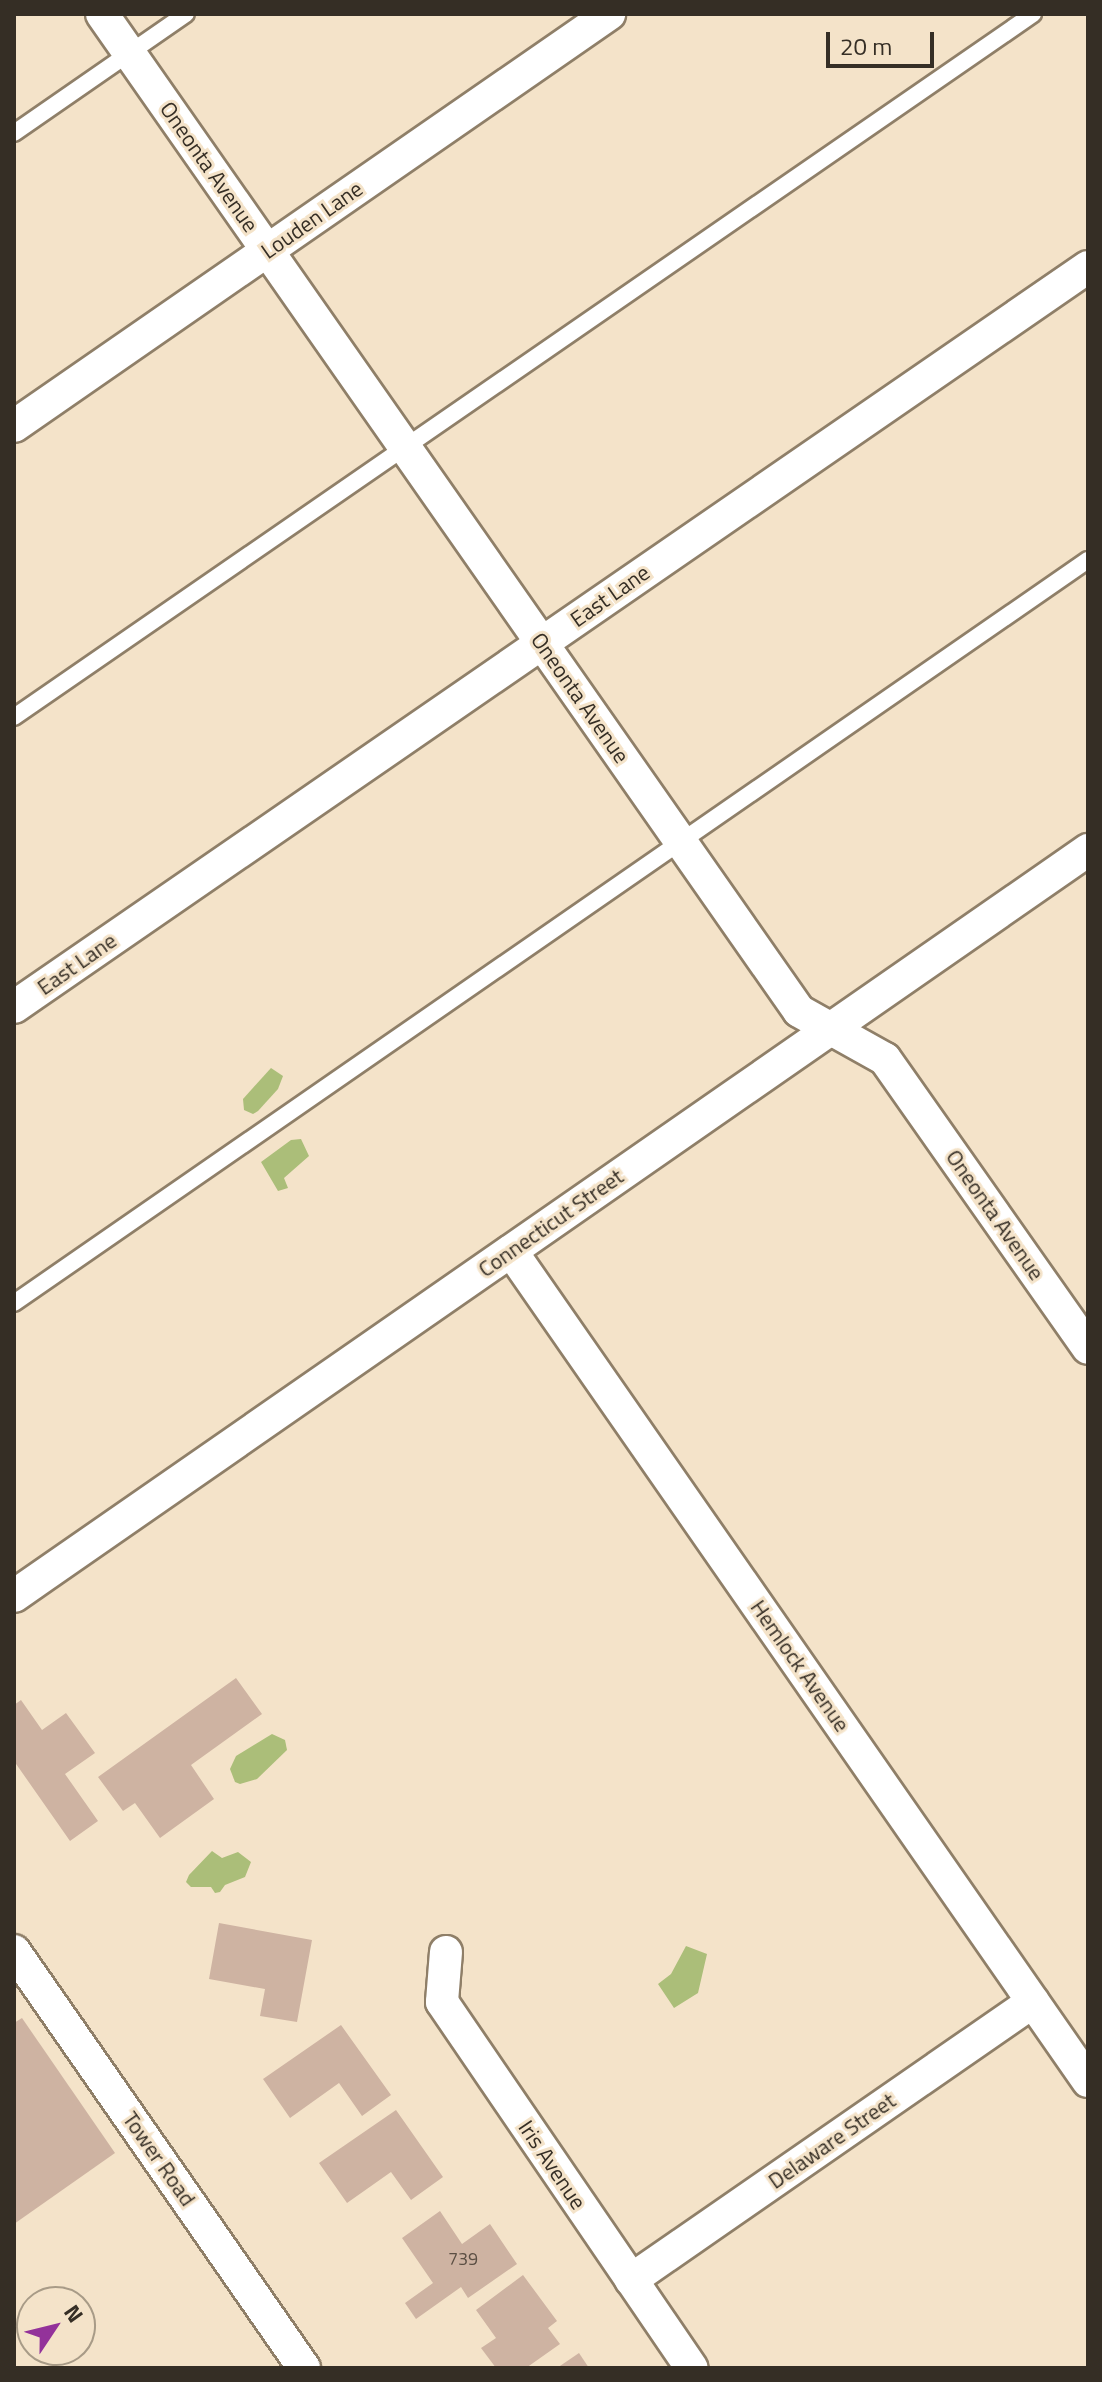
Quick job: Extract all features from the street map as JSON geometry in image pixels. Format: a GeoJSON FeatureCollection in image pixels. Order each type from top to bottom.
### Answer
{"type":"FeatureCollection","features":[{"type":"Feature","properties":{"kind":"street","name":"Oneonta Avenue"},"geometry":{"type":"LineString","coordinates":[[102,14],[799,1011],[833,1027],[885,1059],[1088,1348]]}},
{"type":"Feature","properties":{"kind":"street","name":"Louden Lane"},"geometry":{"type":"LineString","coordinates":[[14,426],[609,14]]}},
{"type":"Feature","properties":{"kind":"street","name":"East Lane"},"geometry":{"type":"LineString","coordinates":[[14,1007],[1088,267]]}},
{"type":"Feature","properties":{"kind":"street","name":"Connecticut Street"},"geometry":{"type":"LineString","coordinates":[[14,1596],[1088,850]]}},
{"type":"Feature","properties":{"kind":"street","name":"Hemlock Avenue"},"geometry":{"type":"LineString","coordinates":[[511,1251],[1088,2081]]}},
{"type":"Feature","properties":{"kind":"street","name":"Tower Road"},"geometry":{"type":"LineString","coordinates":[[14,1951],[304,2368]]}},
{"type":"Feature","properties":{"kind":"street","name":"Iris Avenue"},"geometry":{"type":"LineString","coordinates":[[446,1952],[442,2002],[692,2368]]}},
{"type":"Feature","properties":{"kind":"street","name":"Delaware Street"},"geometry":{"type":"LineString","coordinates":[[631,2280],[1033,2002]]}},
{"type":"Feature","properties":{"kind":"lane"},"geometry":{"type":"LineString","coordinates":[[14,133],[186,14]]}},
{"type":"Feature","properties":{"kind":"lane"},"geometry":{"type":"LineString","coordinates":[[14,717],[1033,14]]}},
{"type":"Feature","properties":{"kind":"lane"},"geometry":{"type":"LineString","coordinates":[[14,1303],[1088,560]]}},
{"type":"Feature","properties":{"kind":"shaded area"},"geometry":{"type":"Polygon","coordinates":[[[271,1068],[283,1076],[278,1089],[258,1111],[253,1114],[244,1110],[243,1099],[271,1068]]]}},
{"type":"Feature","properties":{"kind":"shaded area"},"geometry":{"type":"Polygon","coordinates":[[[301,1139],[309,1156],[284,1178],[288,1188],[278,1191],[261,1162],[291,1140],[301,1139]]]}},
{"type":"Feature","properties":{"kind":"shaded area"},"geometry":{"type":"Polygon","coordinates":[[[272,1734],[285,1740],[287,1750],[257,1779],[240,1784],[235,1782],[230,1769],[236,1756],[272,1734]]]}},
{"type":"Feature","properties":{"kind":"shaded area"},"geometry":{"type":"Polygon","coordinates":[[[212,1851],[222,1858],[238,1852],[251,1862],[245,1877],[215,1893],[211,1887],[191,1887],[186,1882],[212,1851]]]}},
{"type":"Feature","properties":{"kind":"shaded area"},"geometry":{"type":"Polygon","coordinates":[[[686,1946],[707,1954],[698,1993],[674,2008],[658,1984],[671,1974],[686,1946]]]}},
{"type":"Feature","properties":{"kind":"building"},"geometry":{"type":"Polygon","coordinates":[[[236,1678],[262,1714],[191,1765],[214,1799],[160,1838],[135,1803],[123,1811],[98,1777],[236,1678]]]}},
{"type":"Feature","properties":{"kind":"building"},"geometry":{"type":"Polygon","coordinates":[[[21,1700],[42,1730],[66,1713],[95,1753],[65,1774],[98,1821],[70,1841],[14,1761],[14,1705],[21,1700]]]}},
{"type":"Feature","properties":{"kind":"building"},"geometry":{"type":"Polygon","coordinates":[[[219,1923],[312,1940],[297,2022],[260,2016],[265,1989],[209,1979],[219,1923]]]}},
{"type":"Feature","properties":{"kind":"building"},"geometry":{"type":"Polygon","coordinates":[[[22,2018],[115,2153],[14,2224],[14,2023],[22,2018]]]}},
{"type":"Feature","properties":{"kind":"building"},"geometry":{"type":"Polygon","coordinates":[[[341,2025],[391,2095],[362,2116],[339,2083],[290,2118],[263,2079],[341,2025]]]}},
{"type":"Feature","properties":{"kind":"building"},"geometry":{"type":"Polygon","coordinates":[[[396,2110],[443,2177],[411,2200],[391,2172],[347,2203],[319,2163],[396,2110]]]}},
{"type":"Feature","properties":{"kind":"building"},"geometry":{"type":"Polygon","coordinates":[[[440,2211],[462,2244],[490,2224],[517,2264],[468,2298],[461,2287],[416,2319],[405,2303],[433,2283],[402,2238],[440,2211]]]}},
{"type":"Feature","properties":{"kind":"building"},"geometry":{"type":"Polygon","coordinates":[[[523,2275],[557,2321],[548,2328],[560,2344],[526,2368],[496,2368],[481,2348],[496,2338],[476,2310],[523,2275]]]}},
{"type":"Feature","properties":{"kind":"building"},"geometry":{"type":"Polygon","coordinates":[[[579,2353],[589,2368],[557,2368],[579,2353]]]}}]}
